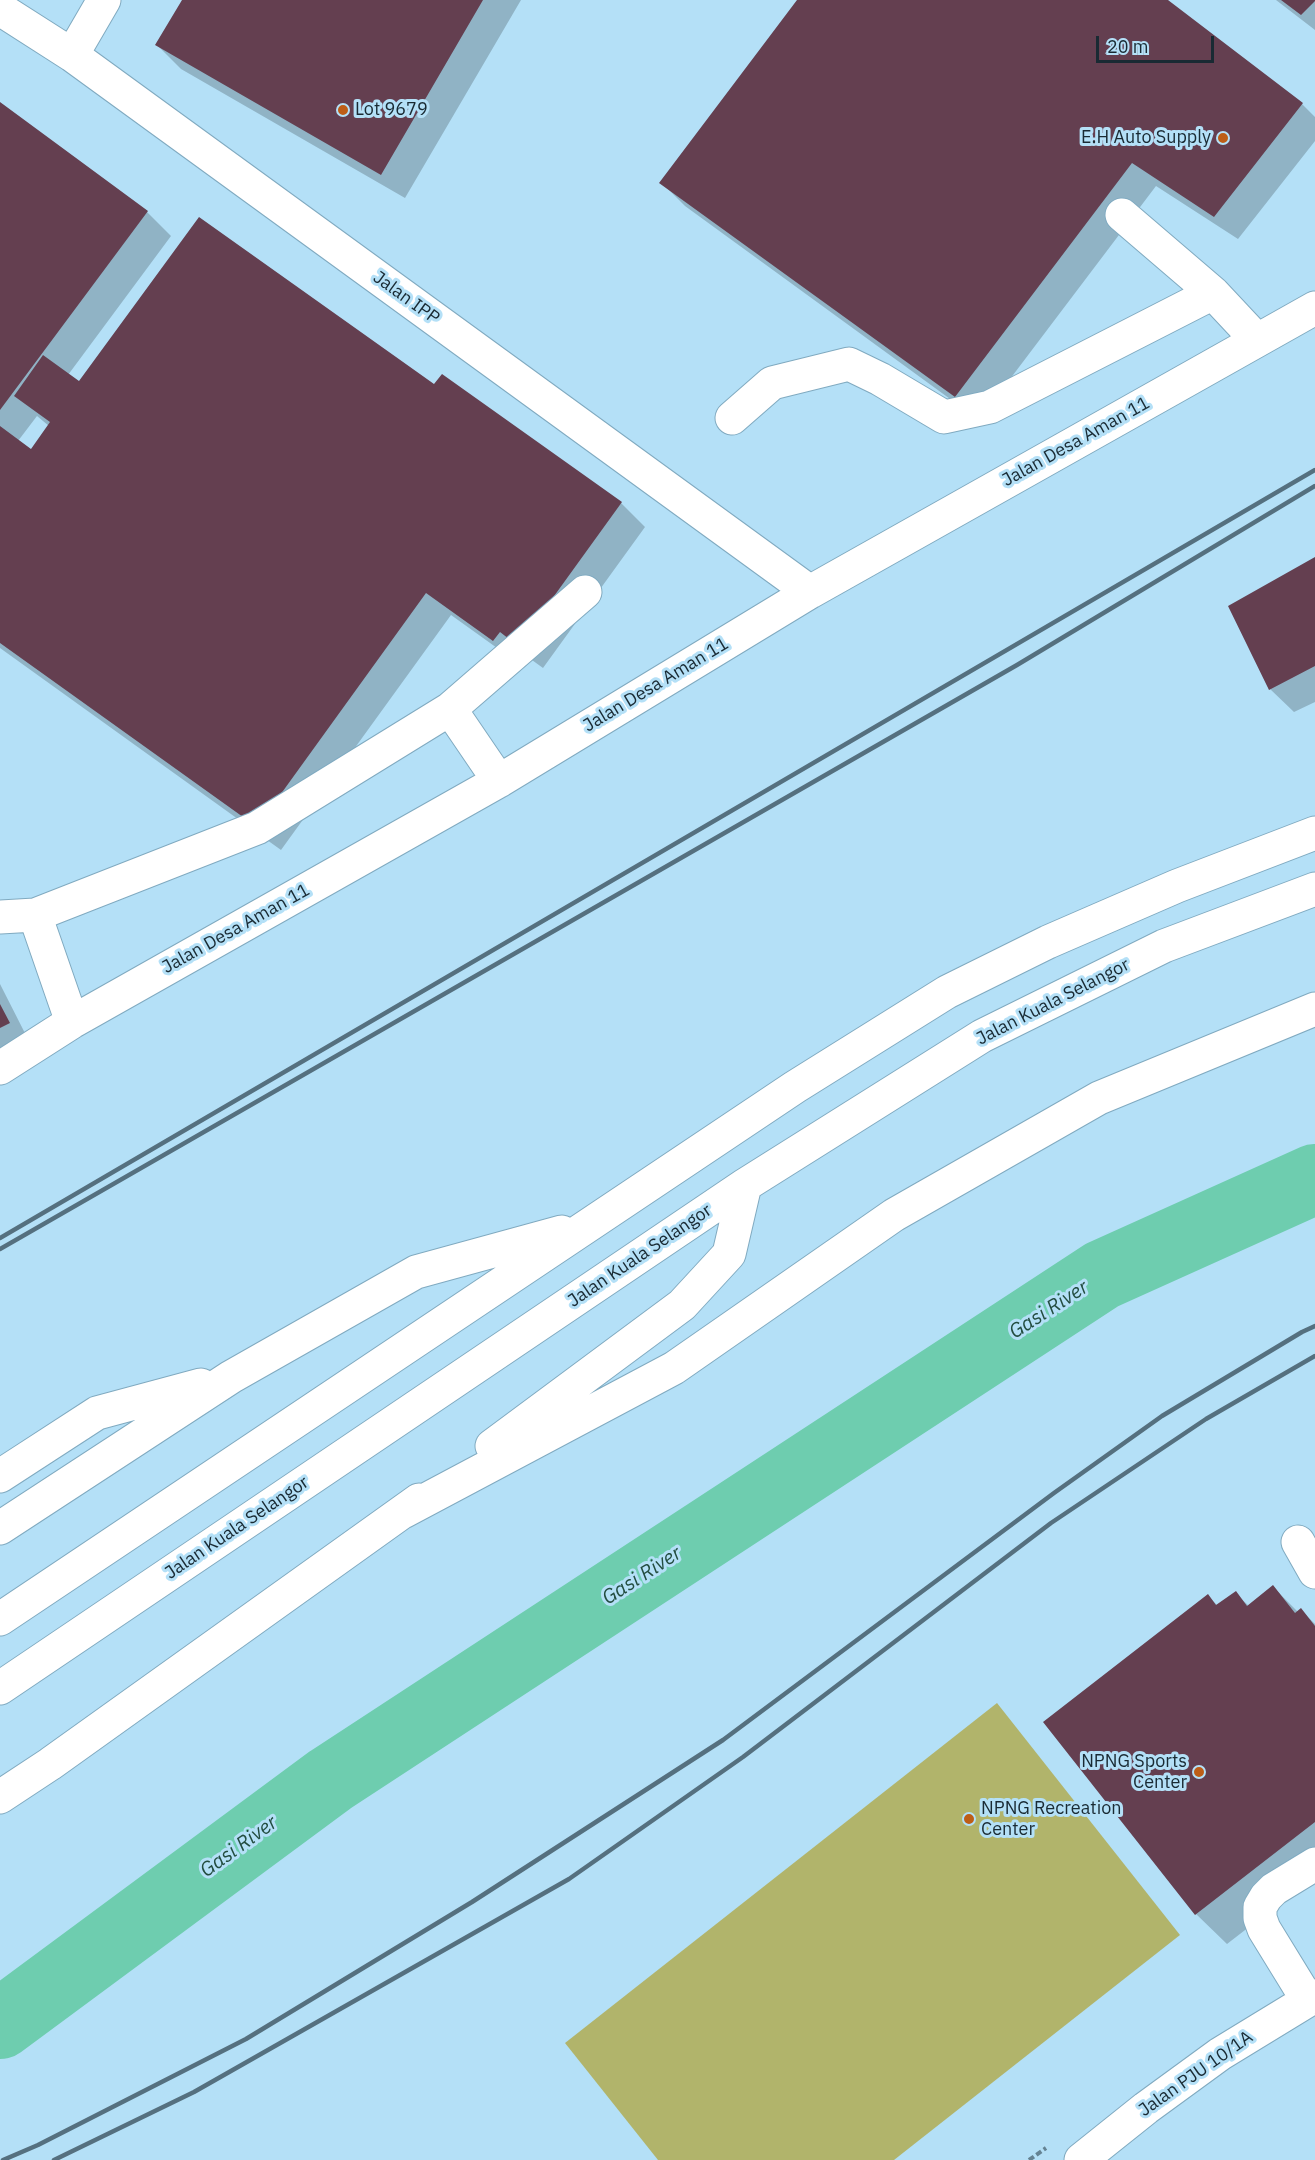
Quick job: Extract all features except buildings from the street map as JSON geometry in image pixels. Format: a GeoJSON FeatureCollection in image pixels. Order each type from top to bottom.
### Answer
{"type":"FeatureCollection","features":[{"type":"Feature","properties":{"kind":"main road"},"geometry":{"type":"LineString","coordinates":[[72,55],[104,0]]}},
{"type":"Feature","properties":{"kind":"main road","name":"Jalan IPP"},"geometry":{"type":"LineString","coordinates":[[0,9],[72,55],[810,592]]}},
{"type":"Feature","properties":{"kind":"main road"},"geometry":{"type":"LineString","coordinates":[[1122,215],[1213,293],[1257,340]]}},
{"type":"Feature","properties":{"kind":"main road"},"geometry":{"type":"LineString","coordinates":[[732,418],[772,383],[849,364],[880,379],[944,417],[990,406],[1213,293]]}},
{"type":"Feature","properties":{"kind":"main road","name":"Jalan Desa Aman 11"},"geometry":{"type":"LineString","coordinates":[[0,1068],[72,1022],[498,782],[810,592],[1315,308]]}},
{"type":"Feature","properties":{"kind":"main road"},"geometry":{"type":"LineString","coordinates":[[0,916],[35,915],[257,828],[450,710],[585,592]]}},
{"type":"Feature","properties":{"kind":"main road"},"geometry":{"type":"LineString","coordinates":[[450,710],[498,782]]}},
{"type":"Feature","properties":{"kind":"main road"},"geometry":{"type":"LineString","coordinates":[[0,1619],[795,1087],[947,992],[1048,942],[1178,886],[1315,833]]}},
{"type":"Feature","properties":{"kind":"main road","name":"Jalan Kuala Selangor"},"geometry":{"type":"LineString","coordinates":[[0,1688],[745,1185],[982,1036],[1164,946],[1315,889]]}},
{"type":"Feature","properties":{"kind":"main road"},"geometry":{"type":"LineString","coordinates":[[35,915],[72,1022]]}},
{"type":"Feature","properties":{"kind":"main road"},"geometry":{"type":"LineString","coordinates":[[403,1512],[674,1368],[894,1215],[1100,1098],[1315,1009]]}},
{"type":"Feature","properties":{"kind":"main road"},"geometry":{"type":"LineString","coordinates":[[0,1797],[50,1764],[403,1512],[681,1305],[729,1254],[745,1185]]}},
{"type":"Feature","properties":{"kind":"main road"},"geometry":{"type":"LineString","coordinates":[[0,1528],[231,1377],[416,1272],[589,1225]]}},
{"type":"Feature","properties":{"kind":"main road"},"geometry":{"type":"LineString","coordinates":[[0,1476],[96,1413],[231,1377]]}},
{"type":"Feature","properties":{"kind":"main road"},"geometry":{"type":"LineString","coordinates":[[1298,1542],[1315,1572]]}},
{"type":"Feature","properties":{"kind":"main road"},"geometry":{"type":"LineString","coordinates":[[1311,1997],[1264,1929],[1260,1918],[1260,1907],[1274,1889],[1315,1864]]}},
{"type":"Feature","properties":{"kind":"main road","name":"Jalan PJU 10/1A"},"geometry":{"type":"LineString","coordinates":[[1081,2160],[1146,2108],[1220,2054],[1311,1997]]}},
{"type":"Feature","properties":{"kind":"green space","name":"NPNG Recreation Center"},"geometry":{"type":"Polygon","coordinates":[[[997,1703],[1180,1935],[894,2160],[658,2160],[565,2043],[997,1703]]]}},
{"type":"Feature","properties":{"kind":"waterway","name":"Gasi River"},"geometry":{"type":"LineString","coordinates":[[0,2024],[330,1780],[1102,1275],[1315,1179]]}},
{"type":"Feature","properties":{"kind":"railway"},"geometry":{"type":"LineString","coordinates":[[0,1238],[1315,470]]}},
{"type":"Feature","properties":{"kind":"railway"},"geometry":{"type":"LineString","coordinates":[[0,1249],[1017,665],[1315,486]]}},
{"type":"Feature","properties":{"kind":"railway"},"geometry":{"type":"LineString","coordinates":[[3,2160],[38,2145],[246,2039],[472,1902],[723,1740],[1054,1493],[1162,1416],[1315,1326]]}},
{"type":"Feature","properties":{"kind":"railway"},"geometry":{"type":"LineString","coordinates":[[54,2160],[194,2092],[569,1879],[743,1757],[1051,1523],[1206,1419],[1315,1356]]}},
{"type":"Feature","properties":{"kind":"place","name":"Lot 9679"},"geometry":{"type":"Point","coordinates":[343,110]}},
{"type":"Feature","properties":{"kind":"place","name":"E.H Auto Supply"},"geometry":{"type":"Point","coordinates":[1223,138]}},
{"type":"Feature","properties":{"kind":"place","name":"NPNG Sports Center"},"geometry":{"type":"Point","coordinates":[1199,1772]}},
{"type":"Feature","properties":{"kind":"place","name":"NPNG Recreation Center"},"geometry":{"type":"Point","coordinates":[969,1819]}}]}
